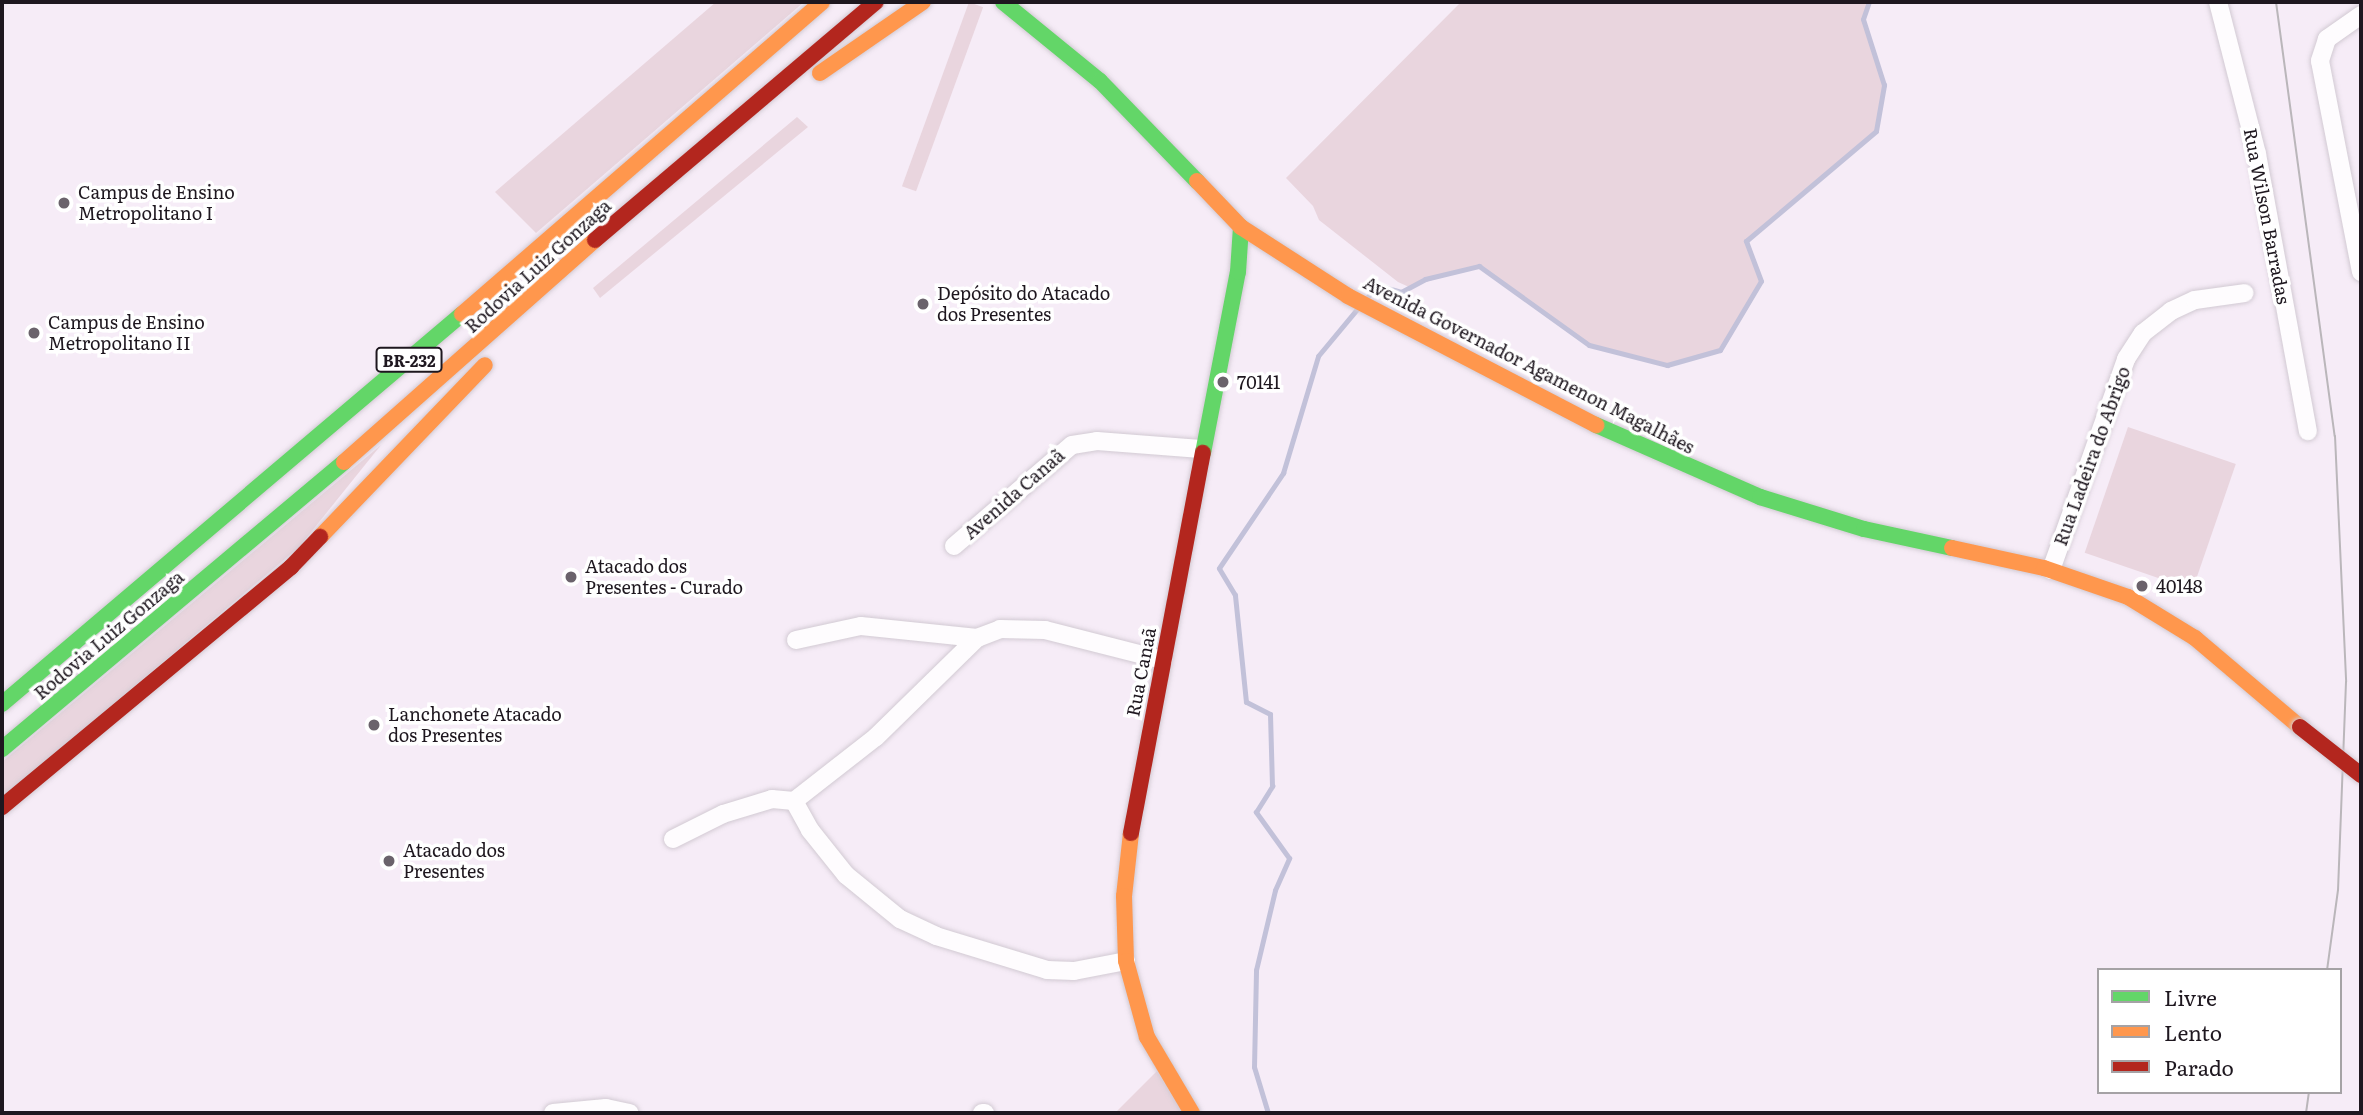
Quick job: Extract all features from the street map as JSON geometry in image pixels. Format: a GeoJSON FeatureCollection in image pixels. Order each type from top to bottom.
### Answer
{"type":"FeatureCollection","features":[{"type":"Feature","properties":{"kind":"main road","name":"Rodovia Luiz Gonzaga"},"geometry":{"type":"LineString","coordinates":[[2,704],[268,482],[822,2]]}},
{"type":"Feature","properties":{"kind":"main road","name":"Rodovia Luiz Gonzaga"},"geometry":{"type":"LineString","coordinates":[[2,749],[290,510],[663,180],[876,2]]}},
{"type":"Feature","properties":{"kind":"main road"},"geometry":{"type":"LineString","coordinates":[[663,180],[923,2]]}},
{"type":"Feature","properties":{"kind":"main road","name":"Avenida Governador Agamenon Magalhães"},"geometry":{"type":"LineString","coordinates":[[1003,2],[1100,81],[1241,227],[1348,296],[1602,428],[1760,497],[1864,529],[2051,570],[2129,597],[2166,618],[2361,775]]}},
{"type":"Feature","properties":{"kind":"main road","name":"Rua Canaã"},"geometry":{"type":"LineString","coordinates":[[1192,1113],[1147,1037],[1126,961],[1124,896],[1132,828],[1201,449],[1238,272],[1241,227]]}},
{"type":"Feature","properties":{"kind":"main road"},"geometry":{"type":"LineString","coordinates":[[2,807],[291,567],[549,297],[571,262]]}},
{"type":"Feature","properties":{"kind":"street","name":"Rua Wilson Barradas"},"geometry":{"type":"LineString","coordinates":[[2218,2],[2257,154],[2308,431]]}},
{"type":"Feature","properties":{"kind":"street"},"geometry":{"type":"LineString","coordinates":[[2361,15],[2327,39],[2320,52],[2327,111],[2354,195],[2361,272]]}},
{"type":"Feature","properties":{"kind":"street","name":"Rua Ladeira do Abrigo"},"geometry":{"type":"LineString","coordinates":[[2051,570],[2126,359],[2143,333],[2171,311],[2195,300],[2245,293]]}},
{"type":"Feature","properties":{"kind":"street","name":"Avenida Canaã"},"geometry":{"type":"LineString","coordinates":[[954,546],[1072,445],[1097,441],[1201,449]]}},
{"type":"Feature","properties":{"kind":"street"},"geometry":{"type":"LineString","coordinates":[[796,640],[861,626],[977,638]]}},
{"type":"Feature","properties":{"kind":"street"},"geometry":{"type":"LineString","coordinates":[[673,839],[723,814],[772,799],[794,801],[876,737],[977,638],[1000,629],[1045,630],[1163,660]]}},
{"type":"Feature","properties":{"kind":"street"},"geometry":{"type":"LineString","coordinates":[[794,801],[810,830],[846,875],[900,919],[936,936],[1047,970],[1074,971],[1126,961]]}},
{"type":"Feature","properties":{"kind":"street"},"geometry":{"type":"LineString","coordinates":[[552,1113],[606,1108],[629,1113]]}},
{"type":"Feature","properties":{"kind":"shaded area"},"geometry":{"type":"Polygon","coordinates":[[[716,2],[804,2],[536,233],[495,192],[716,2]]]}},
{"type":"Feature","properties":{"kind":"shaded area"},"geometry":{"type":"Polygon","coordinates":[[[969,2],[983,7],[916,191],[902,186],[969,2]]]}},
{"type":"Feature","properties":{"kind":"shaded area"},"geometry":{"type":"Polygon","coordinates":[[[1461,2],[1869,2],[1863,19],[1884,85],[1876,131],[1746,241],[1761,281],[1720,350],[1667,365],[1589,345],[1479,266],[1409,287],[1398,282],[1319,220],[1313,206],[1286,178],[1461,2]]]}},
{"type":"Feature","properties":{"kind":"shaded area"},"geometry":{"type":"Polygon","coordinates":[[[797,117],[808,127],[600,298],[593,288],[797,117]]]}},
{"type":"Feature","properties":{"kind":"shaded area"},"geometry":{"type":"Polygon","coordinates":[[[2128,427],[2236,464],[2192,590],[2085,553],[2128,427]]]}},
{"type":"Feature","properties":{"kind":"shaded area"},"geometry":{"type":"Polygon","coordinates":[[[381,445],[299,547],[2,798],[2,762],[381,445]]]}},
{"type":"Feature","properties":{"kind":"shaded area"},"geometry":{"type":"Polygon","coordinates":[[[1157,1071],[1183,1113],[1115,1113],[1157,1071]]]}},
{"type":"Feature","properties":{"kind":"waterway"},"geometry":{"type":"LineString","coordinates":[[1366,299],[1377,285],[1401,292],[1425,279],[1479,266],[1589,345],[1667,365],[1720,350],[1761,281],[1746,241],[1876,131],[1884,85],[1863,19],[1869,2]]}},
{"type":"Feature","properties":{"kind":"waterway"},"geometry":{"type":"LineString","coordinates":[[1268,1113],[1254,1067],[1256,970],[1275,890],[1289,858],[1256,812],[1272,786],[1270,714],[1246,702],[1235,595],[1219,568],[1283,473],[1318,356],[1357,309]]}},
{"type":"Feature","properties":{"kind":"tram line"},"geometry":{"type":"LineString","coordinates":[[2276,2],[2335,436],[2346,682],[2338,890],[2327,968]]}},
{"type":"Feature","properties":{"kind":"tram line"},"geometry":{"type":"LineString","coordinates":[[2306,1113],[2309,1094]]}},
{"type":"Feature","properties":{"kind":"traffic: fast"},"geometry":{"type":"LineString","coordinates":[[1003,2],[1100,81],[1197,181]]}},
{"type":"Feature","properties":{"kind":"traffic: fast"},"geometry":{"type":"LineString","coordinates":[[1203,453],[1238,272],[1241,227]]}},
{"type":"Feature","properties":{"kind":"traffic: fast"},"geometry":{"type":"LineString","coordinates":[[2,704],[462,314]]}},
{"type":"Feature","properties":{"kind":"traffic: fast"},"geometry":{"type":"LineString","coordinates":[[1596,425],[1760,497],[1864,529],[1952,548]]}},
{"type":"Feature","properties":{"kind":"traffic: fast"},"geometry":{"type":"LineString","coordinates":[[2,749],[344,462]]}},
{"type":"Feature","properties":{"kind":"traffic: slow"},"geometry":{"type":"LineString","coordinates":[[462,314],[822,2]]}},
{"type":"Feature","properties":{"kind":"traffic: slow"},"geometry":{"type":"LineString","coordinates":[[820,73],[923,2]]}},
{"type":"Feature","properties":{"kind":"traffic: slow"},"geometry":{"type":"LineString","coordinates":[[1197,181],[1241,227],[1348,296],[1596,425]]}},
{"type":"Feature","properties":{"kind":"traffic: slow"},"geometry":{"type":"LineString","coordinates":[[344,462],[595,240]]}},
{"type":"Feature","properties":{"kind":"traffic: slow"},"geometry":{"type":"LineString","coordinates":[[320,537],[485,365]]}},
{"type":"Feature","properties":{"kind":"traffic: slow"},"geometry":{"type":"LineString","coordinates":[[1952,548],[2044,568],[2128,597],[2195,638],[2300,727]]}},
{"type":"Feature","properties":{"kind":"traffic: slow"},"geometry":{"type":"LineString","coordinates":[[1131,833],[1124,896],[1126,961],[1147,1037],[1192,1113]]}},
{"type":"Feature","properties":{"kind":"traffic: jam"},"geometry":{"type":"LineString","coordinates":[[595,240],[876,2]]}},
{"type":"Feature","properties":{"kind":"traffic: jam"},"geometry":{"type":"LineString","coordinates":[[1131,833],[1203,453]]}},
{"type":"Feature","properties":{"kind":"traffic: jam"},"geometry":{"type":"LineString","coordinates":[[2,807],[291,567],[320,537]]}},
{"type":"Feature","properties":{"kind":"traffic: jam"},"geometry":{"type":"LineString","coordinates":[[2300,727],[2361,775]]}},
{"type":"Feature","properties":{"kind":"place","name":"Campus de Ensino Metropolitano I"},"geometry":{"type":"Point","coordinates":[64,203]}},
{"type":"Feature","properties":{"kind":"place","name":"Depósito do Atacado dos Presentes"},"geometry":{"type":"Point","coordinates":[923,304]}},
{"type":"Feature","properties":{"kind":"place","name":"Campus de Ensino Metropolitano II"},"geometry":{"type":"Point","coordinates":[34,333]}},
{"type":"Feature","properties":{"kind":"place","name":"70141"},"geometry":{"type":"Point","coordinates":[1223,382]}},
{"type":"Feature","properties":{"kind":"place","name":"Atacado dos Presentes - Curado"},"geometry":{"type":"Point","coordinates":[571,577]}},
{"type":"Feature","properties":{"kind":"place","name":"40148"},"geometry":{"type":"Point","coordinates":[2142,586]}},
{"type":"Feature","properties":{"kind":"place","name":"Lanchonete Atacado dos Presentes"},"geometry":{"type":"Point","coordinates":[374,725]}},
{"type":"Feature","properties":{"kind":"place","name":"Atacado dos Presentes"},"geometry":{"type":"Point","coordinates":[389,861]}}]}
